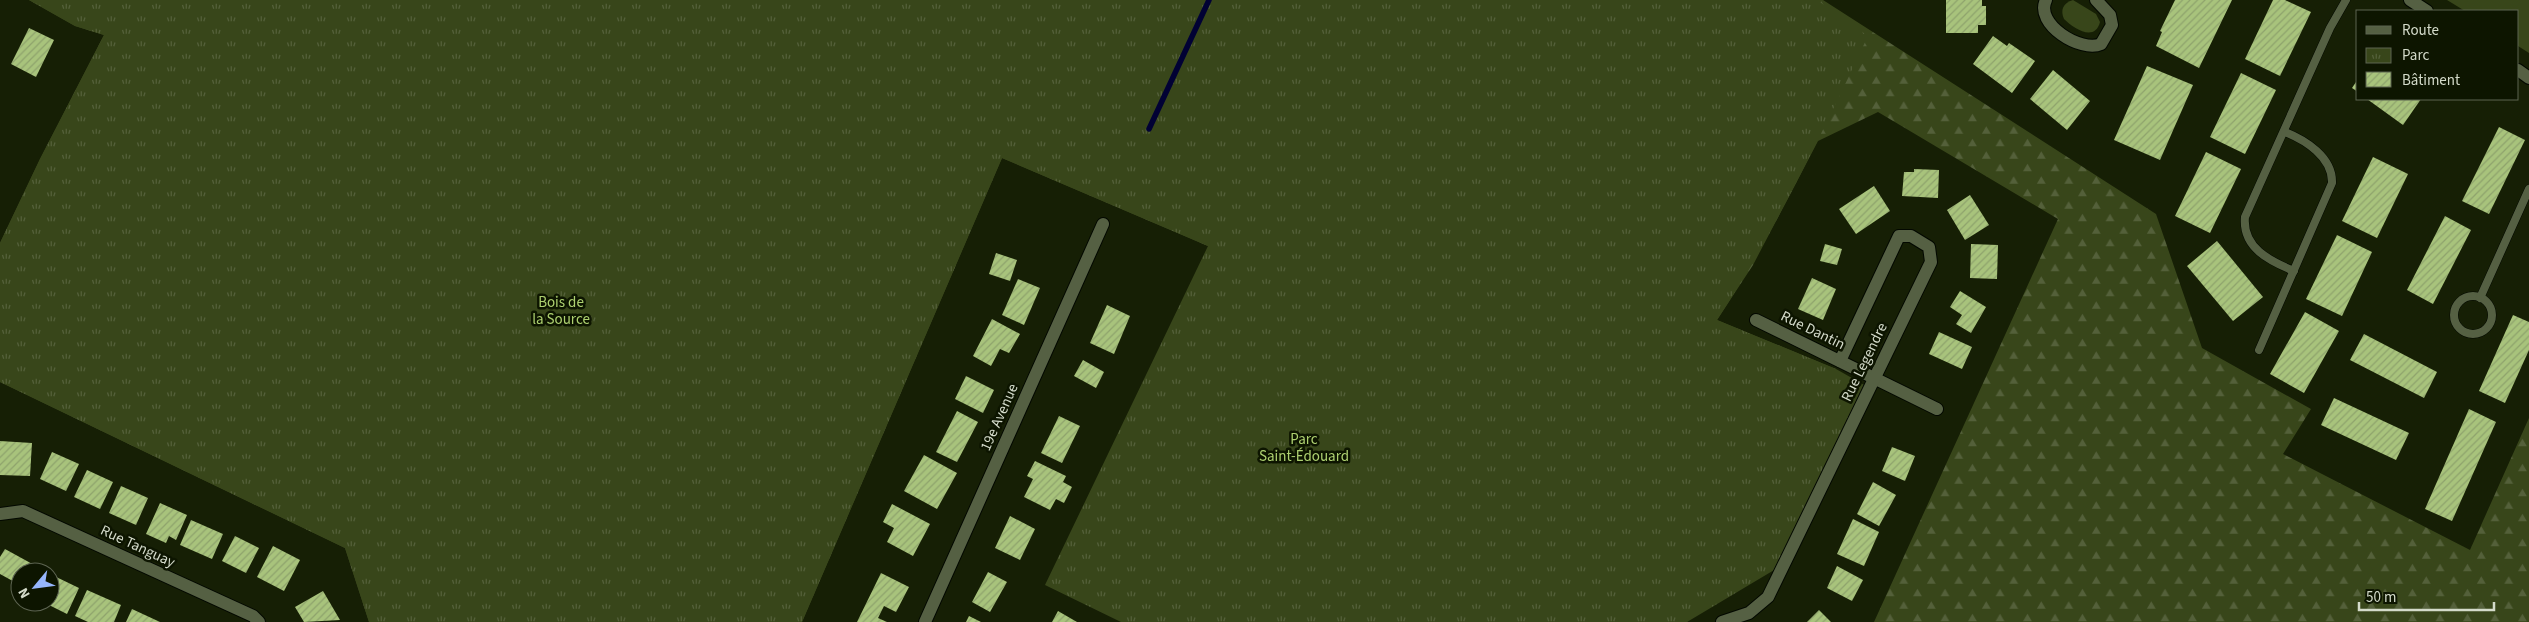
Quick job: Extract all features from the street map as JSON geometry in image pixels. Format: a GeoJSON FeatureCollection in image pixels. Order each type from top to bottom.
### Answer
{"type":"FeatureCollection","features":[{"type":"Feature","properties":{"kind":"street"},"geometry":{"type":"LineString","coordinates":[[2046,0],[2043,10],[2046,20],[2057,31],[2082,46],[2088,47],[2101,44],[2112,25],[2110,15],[2096,0]]}},
{"type":"Feature","properties":{"kind":"street"},"geometry":{"type":"LineString","coordinates":[[2410,0],[2425,10]]}},
{"type":"Feature","properties":{"kind":"street","name":"19e Avenue"},"geometry":{"type":"LineString","coordinates":[[925,622],[1103,224]]}},
{"type":"Feature","properties":{"kind":"street","name":"Rue Legendre"},"geometry":{"type":"LineString","coordinates":[[1722,622],[1749,613],[1768,597],[1931,262],[1929,248],[1911,236],[1899,236],[1840,361]]}},
{"type":"Feature","properties":{"kind":"street","name":"Rue Dantin"},"geometry":{"type":"LineString","coordinates":[[1756,320],[1937,409]]}},
{"type":"Feature","properties":{"kind":"street","name":"Rue Tanguay"},"geometry":{"type":"LineString","coordinates":[[0,514],[22,511],[253,616],[259,622]]}},
{"type":"Feature","properties":{"kind":"lane"},"geometry":{"type":"LineString","coordinates":[[2294,271],[2263,256],[2250,239],[2245,224],[2248,209],[2285,132],[2330,28],[2346,0]]}},
{"type":"Feature","properties":{"kind":"lane"},"geometry":{"type":"LineString","coordinates":[[2259,350],[2330,191],[2332,177],[2325,162],[2313,148],[2285,132]]}},
{"type":"Feature","properties":{"kind":"lane"},"geometry":{"type":"LineString","coordinates":[[2480,298],[2529,189]]}},
{"type":"Feature","properties":{"kind":"lane"},"geometry":{"type":"LineString","coordinates":[[2465,298],[2480,298],[2490,308],[2490,322],[2480,333],[2466,333],[2455,323],[2455,308],[2465,298]]}},
{"type":"Feature","properties":{"kind":"green space","name":"Bois de la Source"},"geometry":{"type":"Polygon","coordinates":[[[29,0],[1823,0],[2156,214],[2202,348],[2311,409],[2283,454],[2470,550],[2529,418],[2529,622],[1874,622],[2058,219],[1878,112],[1818,141],[1753,265],[1717,320],[1836,369],[1687,622],[1208,246],[1002,158],[802,622],[369,622],[345,548],[0,382],[0,243],[40,159],[104,35],[75,26],[29,0]]]}},
{"type":"Feature","properties":{"kind":"green space","name":"Bois de la Source"},"geometry":{"type":"Polygon","coordinates":[[[29,0],[1817,0],[1868,36],[1816,145],[1779,216],[1717,320],[1836,369],[1866,386],[1784,564],[1687,622],[1121,622],[1045,585],[1208,246],[1002,158],[802,622],[369,622],[345,548],[0,382],[0,243],[40,159],[104,35],[75,26],[29,0]]]}},
{"type":"Feature","properties":{"kind":"green space"},"geometry":{"type":"Polygon","coordinates":[[[2073,0],[2096,14],[2100,22],[2094,31],[2084,32],[2078,30],[2064,19],[2063,7],[2073,0]]]}},
{"type":"Feature","properties":{"kind":"green space"},"geometry":{"type":"Polygon","coordinates":[[[2447,0],[2529,0],[2529,53],[2519,47],[2519,10],[2463,10],[2447,0]]]}},
{"type":"Feature","properties":{"kind":"building"},"geometry":{"type":"Polygon","coordinates":[[[1946,0],[1982,0],[1982,6],[1986,6],[1986,25],[1978,25],[1978,33],[1946,33],[1946,0]]]}},
{"type":"Feature","properties":{"kind":"building"},"geometry":{"type":"Polygon","coordinates":[[[2175,0],[2232,0],[2199,68],[2156,46],[2162,32],[2160,31],[2175,0]]]}},
{"type":"Feature","properties":{"kind":"building"},"geometry":{"type":"Polygon","coordinates":[[[2273,0],[2285,0],[2311,12],[2280,76],[2245,59],[2273,0]]]}},
{"type":"Feature","properties":{"kind":"building"},"geometry":{"type":"Polygon","coordinates":[[[29,28],[54,40],[36,77],[11,64],[29,28]]]}},
{"type":"Feature","properties":{"kind":"building"},"geometry":{"type":"Polygon","coordinates":[[[1993,36],[2007,46],[2009,43],[2035,61],[2012,93],[1973,64],[1993,36]]]}},
{"type":"Feature","properties":{"kind":"building"},"geometry":{"type":"Polygon","coordinates":[[[2147,66],[2193,85],[2160,160],[2114,140],[2147,66]]]}},
{"type":"Feature","properties":{"kind":"building"},"geometry":{"type":"Polygon","coordinates":[[[2053,70],[2090,101],[2067,130],[2030,99],[2053,70]]]}},
{"type":"Feature","properties":{"kind":"building"},"geometry":{"type":"Polygon","coordinates":[[[2241,73],[2276,90],[2245,154],[2210,137],[2241,73]]]}},
{"type":"Feature","properties":{"kind":"building"},"geometry":{"type":"Polygon","coordinates":[[[2356,82],[2356,91],[2352,88],[2356,82]]]}},
{"type":"Feature","properties":{"kind":"building"},"geometry":{"type":"Polygon","coordinates":[[[2368,100],[2420,100],[2403,125],[2368,100]]]}},
{"type":"Feature","properties":{"kind":"building"},"geometry":{"type":"Polygon","coordinates":[[[2499,127],[2525,140],[2489,214],[2462,201],[2499,127]]]}},
{"type":"Feature","properties":{"kind":"building"},"geometry":{"type":"Polygon","coordinates":[[[2206,152],[2241,169],[2210,233],[2175,216],[2206,152]]]}},
{"type":"Feature","properties":{"kind":"building"},"geometry":{"type":"Polygon","coordinates":[[[2373,157],[2408,174],[2377,238],[2342,221],[2373,157]]]}},
{"type":"Feature","properties":{"kind":"building"},"geometry":{"type":"Polygon","coordinates":[[[1914,169],[1939,170],[1938,198],[1902,196],[1904,172],[1914,172],[1914,169]]]}},
{"type":"Feature","properties":{"kind":"building"},"geometry":{"type":"Polygon","coordinates":[[[1874,186],[1890,211],[1856,234],[1839,209],[1874,186]]]}},
{"type":"Feature","properties":{"kind":"building"},"geometry":{"type":"Polygon","coordinates":[[[1970,195],[1989,225],[1965,240],[1947,210],[1970,195]]]}},
{"type":"Feature","properties":{"kind":"building"},"geometry":{"type":"Polygon","coordinates":[[[2445,216],[2471,230],[2433,304],[2407,290],[2445,216]]]}},
{"type":"Feature","properties":{"kind":"building"},"geometry":{"type":"Polygon","coordinates":[[[2337,235],[2372,252],[2342,316],[2306,299],[2337,235]]]}},
{"type":"Feature","properties":{"kind":"building"},"geometry":{"type":"Polygon","coordinates":[[[2217,241],[2263,297],[2233,321],[2187,266],[2217,241]]]}},
{"type":"Feature","properties":{"kind":"building"},"geometry":{"type":"Polygon","coordinates":[[[1825,244],[1842,249],[1837,265],[1820,261],[1825,244]]]}},
{"type":"Feature","properties":{"kind":"building"},"geometry":{"type":"Polygon","coordinates":[[[1971,244],[1998,245],[1997,279],[1970,278],[1971,244]]]}},
{"type":"Feature","properties":{"kind":"building"},"geometry":{"type":"Polygon","coordinates":[[[996,253],[1017,260],[1010,281],[989,274],[996,253]]]}},
{"type":"Feature","properties":{"kind":"building"},"geometry":{"type":"Polygon","coordinates":[[[1812,278],[1836,289],[1823,320],[1798,309],[1812,278]]]}},
{"type":"Feature","properties":{"kind":"building"},"geometry":{"type":"Polygon","coordinates":[[[1018,279],[1040,288],[1024,325],[1002,315],[1018,279]]]}},
{"type":"Feature","properties":{"kind":"building"},"geometry":{"type":"Polygon","coordinates":[[[1960,291],[1986,307],[1971,333],[1956,324],[1962,315],[1950,307],[1960,291]]]}},
{"type":"Feature","properties":{"kind":"building"},"geometry":{"type":"Polygon","coordinates":[[[1107,305],[1130,316],[1114,354],[1090,343],[1107,305]]]}},
{"type":"Feature","properties":{"kind":"building"},"geometry":{"type":"Polygon","coordinates":[[[2305,312],[2339,331],[2304,393],[2270,374],[2305,312]]]}},
{"type":"Feature","properties":{"kind":"building"},"geometry":{"type":"Polygon","coordinates":[[[2513,315],[2529,322],[2529,350],[2505,403],[2479,391],[2513,315]]]}},
{"type":"Feature","properties":{"kind":"building"},"geometry":{"type":"Polygon","coordinates":[[[992,319],[1020,334],[1009,353],[1000,349],[991,366],[973,356],[992,319]]]}},
{"type":"Feature","properties":{"kind":"building"},"geometry":{"type":"Polygon","coordinates":[[[1939,332],[1972,347],[1962,369],[1929,354],[1939,332]]]}},
{"type":"Feature","properties":{"kind":"building"},"geometry":{"type":"Polygon","coordinates":[[[2364,334],[2437,372],[2424,398],[2350,360],[2364,334]]]}},
{"type":"Feature","properties":{"kind":"building"},"geometry":{"type":"Polygon","coordinates":[[[1083,360],[1104,372],[1096,388],[1074,376],[1083,360]]]}},
{"type":"Feature","properties":{"kind":"building"},"geometry":{"type":"Polygon","coordinates":[[[966,376],[994,390],[983,413],[955,399],[966,376]]]}},
{"type":"Feature","properties":{"kind":"building"},"geometry":{"type":"Polygon","coordinates":[[[2334,398],[2409,433],[2396,460],[2321,425],[2334,398]]]}},
{"type":"Feature","properties":{"kind":"building"},"geometry":{"type":"Polygon","coordinates":[[[2469,409],[2496,422],[2452,521],[2425,509],[2469,409]]]}},
{"type":"Feature","properties":{"kind":"building"},"geometry":{"type":"Polygon","coordinates":[[[957,411],[978,422],[957,462],[936,452],[957,411]]]}},
{"type":"Feature","properties":{"kind":"building"},"geometry":{"type":"Polygon","coordinates":[[[1059,416],[1080,426],[1062,463],[1041,453],[1059,416]]]}},
{"type":"Feature","properties":{"kind":"building"},"geometry":{"type":"Polygon","coordinates":[[[0,441],[32,443],[30,476],[0,475],[0,441]]]}},
{"type":"Feature","properties":{"kind":"building"},"geometry":{"type":"Polygon","coordinates":[[[1892,447],[1915,456],[1905,481],[1882,471],[1892,447]]]}},
{"type":"Feature","properties":{"kind":"building"},"geometry":{"type":"Polygon","coordinates":[[[52,452],[79,464],[66,491],[40,479],[52,452]]]}},
{"type":"Feature","properties":{"kind":"building"},"geometry":{"type":"Polygon","coordinates":[[[924,455],[957,473],[937,509],[904,491],[924,455]]]}},
{"type":"Feature","properties":{"kind":"building"},"geometry":{"type":"Polygon","coordinates":[[[1035,461],[1066,476],[1063,482],[1072,487],[1064,503],[1056,499],[1050,510],[1024,497],[1033,479],[1027,476],[1035,461]]]}},
{"type":"Feature","properties":{"kind":"building"},"geometry":{"type":"Polygon","coordinates":[[[87,470],[113,482],[100,509],[74,497],[87,470]]]}},
{"type":"Feature","properties":{"kind":"building"},"geometry":{"type":"Polygon","coordinates":[[[1873,482],[1896,495],[1879,526],[1857,514],[1873,482]]]}},
{"type":"Feature","properties":{"kind":"building"},"geometry":{"type":"Polygon","coordinates":[[[121,486],[148,498],[136,525],[109,513],[121,486]]]}},
{"type":"Feature","properties":{"kind":"building"},"geometry":{"type":"Polygon","coordinates":[[[160,503],[187,515],[176,540],[169,536],[166,543],[146,534],[160,503]]]}},
{"type":"Feature","properties":{"kind":"building"},"geometry":{"type":"Polygon","coordinates":[[[892,504],[930,524],[913,556],[887,542],[894,528],[883,522],[892,504]]]}},
{"type":"Feature","properties":{"kind":"building"},"geometry":{"type":"Polygon","coordinates":[[[1010,516],[1035,529],[1020,560],[995,548],[1010,516]]]}},
{"type":"Feature","properties":{"kind":"building"},"geometry":{"type":"Polygon","coordinates":[[[1853,519],[1879,532],[1864,566],[1837,554],[1853,519]]]}},
{"type":"Feature","properties":{"kind":"building"},"geometry":{"type":"Polygon","coordinates":[[[191,520],[223,534],[212,559],[180,545],[191,520]]]}},
{"type":"Feature","properties":{"kind":"building"},"geometry":{"type":"Polygon","coordinates":[[[235,536],[259,548],[246,573],[222,561],[235,536]]]}},
{"type":"Feature","properties":{"kind":"building"},"geometry":{"type":"Polygon","coordinates":[[[273,546],[300,560],[284,591],[257,577],[273,546]]]}},
{"type":"Feature","properties":{"kind":"building"},"geometry":{"type":"Polygon","coordinates":[[[5,549],[29,562],[10,562],[10,580],[0,574],[0,557],[5,549]]]}},
{"type":"Feature","properties":{"kind":"building"},"geometry":{"type":"Polygon","coordinates":[[[1837,566],[1863,580],[1852,601],[1827,588],[1837,566]]]}},
{"type":"Feature","properties":{"kind":"building"},"geometry":{"type":"Polygon","coordinates":[[[988,572],[1007,582],[990,612],[972,602],[988,572]]]}},
{"type":"Feature","properties":{"kind":"building"},"geometry":{"type":"Polygon","coordinates":[[[881,573],[909,587],[896,612],[884,606],[878,618],[887,622],[857,622],[881,573]]]}},
{"type":"Feature","properties":{"kind":"building"},"geometry":{"type":"Polygon","coordinates":[[[60,579],[79,588],[67,614],[60,610],[60,579]]]}},
{"type":"Feature","properties":{"kind":"building"},"geometry":{"type":"Polygon","coordinates":[[[87,590],[121,605],[114,622],[88,622],[75,616],[87,590]]]}},
{"type":"Feature","properties":{"kind":"building"},"geometry":{"type":"Polygon","coordinates":[[[323,591],[340,620],[304,622],[295,607],[323,591]]]}},
{"type":"Feature","properties":{"kind":"building"},"geometry":{"type":"Polygon","coordinates":[[[132,609],[160,622],[126,622],[132,609]]]}},
{"type":"Feature","properties":{"kind":"building"},"geometry":{"type":"Polygon","coordinates":[[[1819,610],[1831,622],[1807,622],[1819,610]]]}},
{"type":"Feature","properties":{"kind":"building"},"geometry":{"type":"Polygon","coordinates":[[[1058,611],[1077,622],[1052,622],[1058,611]]]}},
{"type":"Feature","properties":{"kind":"building"},"geometry":{"type":"Polygon","coordinates":[[[969,616],[981,622],[966,622],[969,616]]]}},
{"type":"Feature","properties":{"kind":"waterway"},"geometry":{"type":"LineString","coordinates":[[1149,129],[1209,0]]}},
{"type":"Feature","properties":{"kind":"park label","name":"Parc Saint-Édouard"},"geometry":{"type":"Point","coordinates":[1304,448]}}]}
